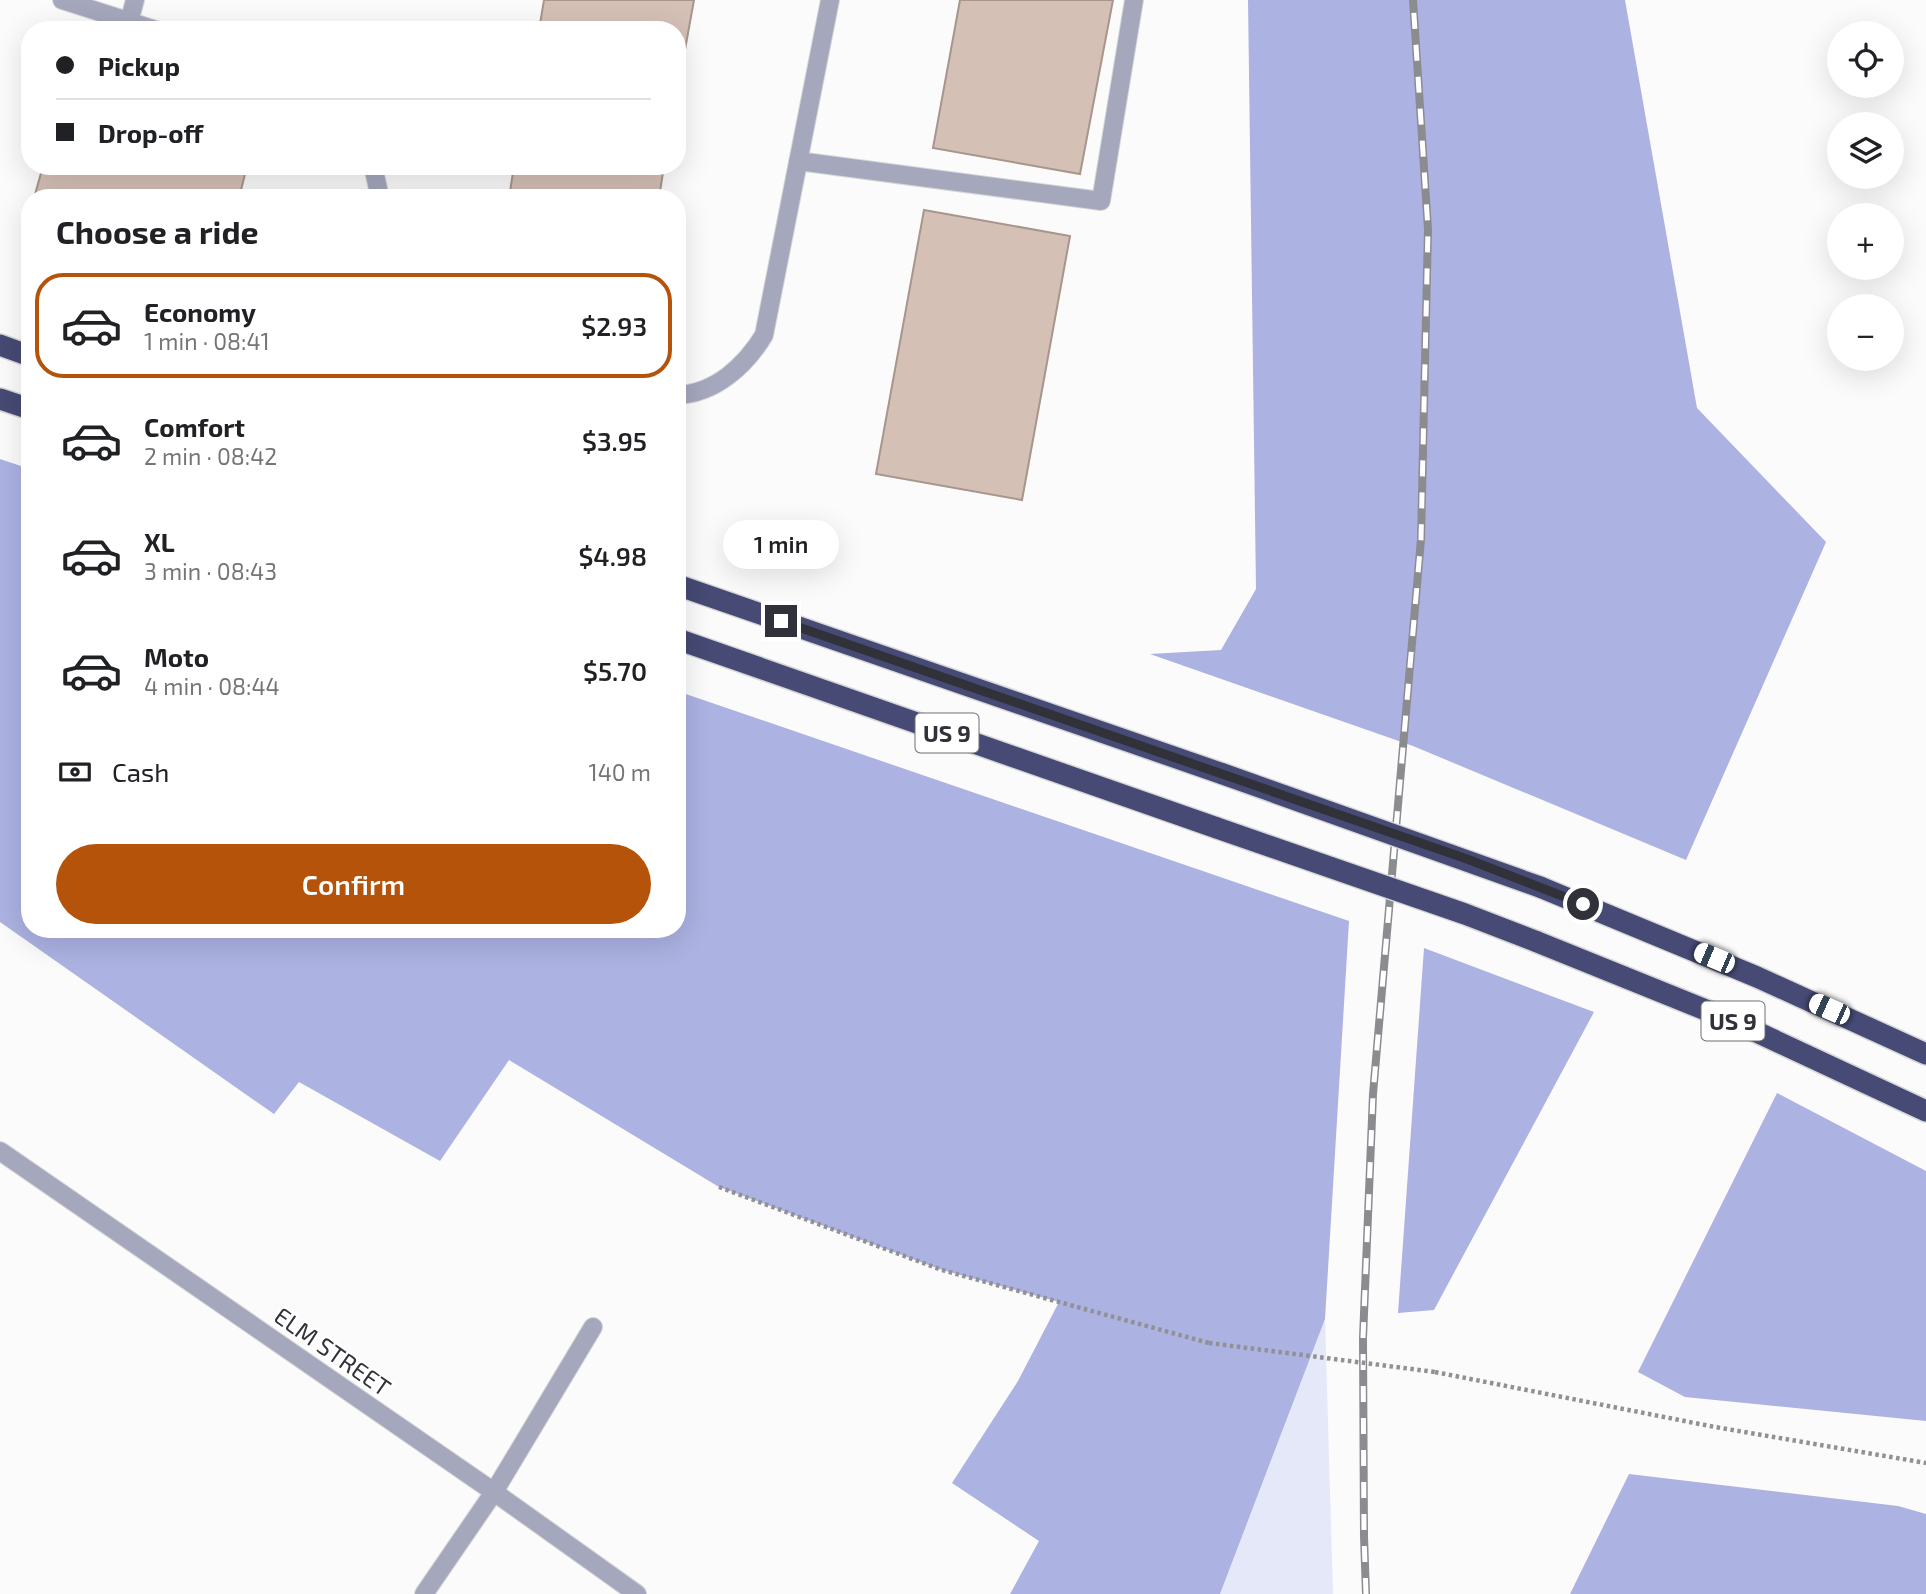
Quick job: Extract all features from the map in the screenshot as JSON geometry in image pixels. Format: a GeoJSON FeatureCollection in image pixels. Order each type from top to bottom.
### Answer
{"type":"FeatureCollection","features":[{"type":"Feature","properties":{"kind":"highway"},"geometry":{"type":"LineString","coordinates":[[0,345],[21,353]]}},
{"type":"Feature","properties":{"kind":"highway"},"geometry":{"type":"LineString","coordinates":[[0,399],[21,406]]}},
{"type":"Feature","properties":{"kind":"highway","name":"US 9"},"geometry":{"type":"LineString","coordinates":[[686,588],[1540,887],[1757,977],[1926,1054]]}},
{"type":"Feature","properties":{"kind":"highway","name":"US 9"},"geometry":{"type":"LineString","coordinates":[[686,642],[1465,914],[1733,1021],[1926,1111]]}},
{"type":"Feature","properties":{"kind":"street"},"geometry":{"type":"LineString","coordinates":[[62,0],[126,21]]}},
{"type":"Feature","properties":{"kind":"street"},"geometry":{"type":"LineString","coordinates":[[129,21],[135,0]]}},
{"type":"Feature","properties":{"kind":"street"},"geometry":{"type":"LineString","coordinates":[[686,393],[702,390],[721,381],[739,368],[754,353],[764,335],[830,0]]}},
{"type":"Feature","properties":{"kind":"street"},"geometry":{"type":"LineString","coordinates":[[798,161],[1101,201],[1134,0]]}},
{"type":"Feature","properties":{"kind":"street","name":"ELM STREET"},"geometry":{"type":"LineString","coordinates":[[0,1151],[637,1594]]}},
{"type":"Feature","properties":{"kind":"street"},"geometry":{"type":"LineString","coordinates":[[424,1594],[494,1492],[593,1327]]}},
{"type":"Feature","properties":{"kind":"path"},"geometry":{"type":"LineString","coordinates":[[719,1187],[942,1270],[1209,1343],[1435,1372],[1715,1427],[1926,1463]]}},
{"type":"Feature","properties":{"kind":"shaded area"},"geometry":{"type":"Polygon","coordinates":[[[1248,0],[1625,0],[1697,408],[1826,542],[1686,860],[1413,746],[1150,654],[1221,650],[1256,589],[1248,0]]]}},
{"type":"Feature","properties":{"kind":"shaded area"},"geometry":{"type":"Polygon","coordinates":[[[0,459],[21,466],[21,937],[0,922],[0,459]]]}},
{"type":"Feature","properties":{"kind":"shaded area"},"geometry":{"type":"Polygon","coordinates":[[[686,694],[1349,921],[1325,1319],[1220,1594],[1010,1594],[1039,1541],[952,1483],[1018,1381],[1059,1302],[942,1270],[719,1187],[509,1060],[440,1161],[299,1082],[274,1114],[23,938],[686,938],[686,694]]]}},
{"type":"Feature","properties":{"kind":"shaded area"},"geometry":{"type":"Polygon","coordinates":[[[1424,948],[1594,1012],[1434,1310],[1398,1313],[1424,948]]]}},
{"type":"Feature","properties":{"kind":"shaded area"},"geometry":{"type":"Polygon","coordinates":[[[1777,1093],[1926,1171],[1926,1421],[1685,1397],[1638,1372],[1777,1093]]]}},
{"type":"Feature","properties":{"kind":"shaded area"},"geometry":{"type":"Polygon","coordinates":[[[1325,1319],[1333,1594],[1220,1594],[1325,1319]]]}},
{"type":"Feature","properties":{"kind":"shaded area"},"geometry":{"type":"Polygon","coordinates":[[[1629,1474],[1898,1506],[1926,1514],[1926,1594],[1570,1594],[1629,1474]]]}},
{"type":"Feature","properties":{"kind":"building"},"geometry":{"type":"Polygon","coordinates":[[[544,0],[694,0],[686,44],[686,21],[540,21],[544,0]]]}},
{"type":"Feature","properties":{"kind":"building"},"geometry":{"type":"Polygon","coordinates":[[[960,0],[1113,0],[1080,174],[933,148],[960,0]]]}},
{"type":"Feature","properties":{"kind":"building"},"geometry":{"type":"Polygon","coordinates":[[[40,175],[245,175],[241,189],[37,189],[40,175]]]}},
{"type":"Feature","properties":{"kind":"building"},"geometry":{"type":"Polygon","coordinates":[[[513,175],[663,175],[660,189],[510,189],[513,175]]]}},
{"type":"Feature","properties":{"kind":"building"},"geometry":{"type":"Polygon","coordinates":[[[924,210],[1070,236],[1022,500],[876,474],[924,210]]]}},
{"type":"Feature","properties":{"kind":"railway"},"geometry":{"type":"LineString","coordinates":[[1366,1594],[1363,1338],[1373,1094],[1421,539],[1428,229],[1413,0]]}},
{"type":"Feature","properties":{"kind":"route"},"geometry":{"type":"LineString","coordinates":[[781,621],[1467,859],[1583,904]]}}]}
